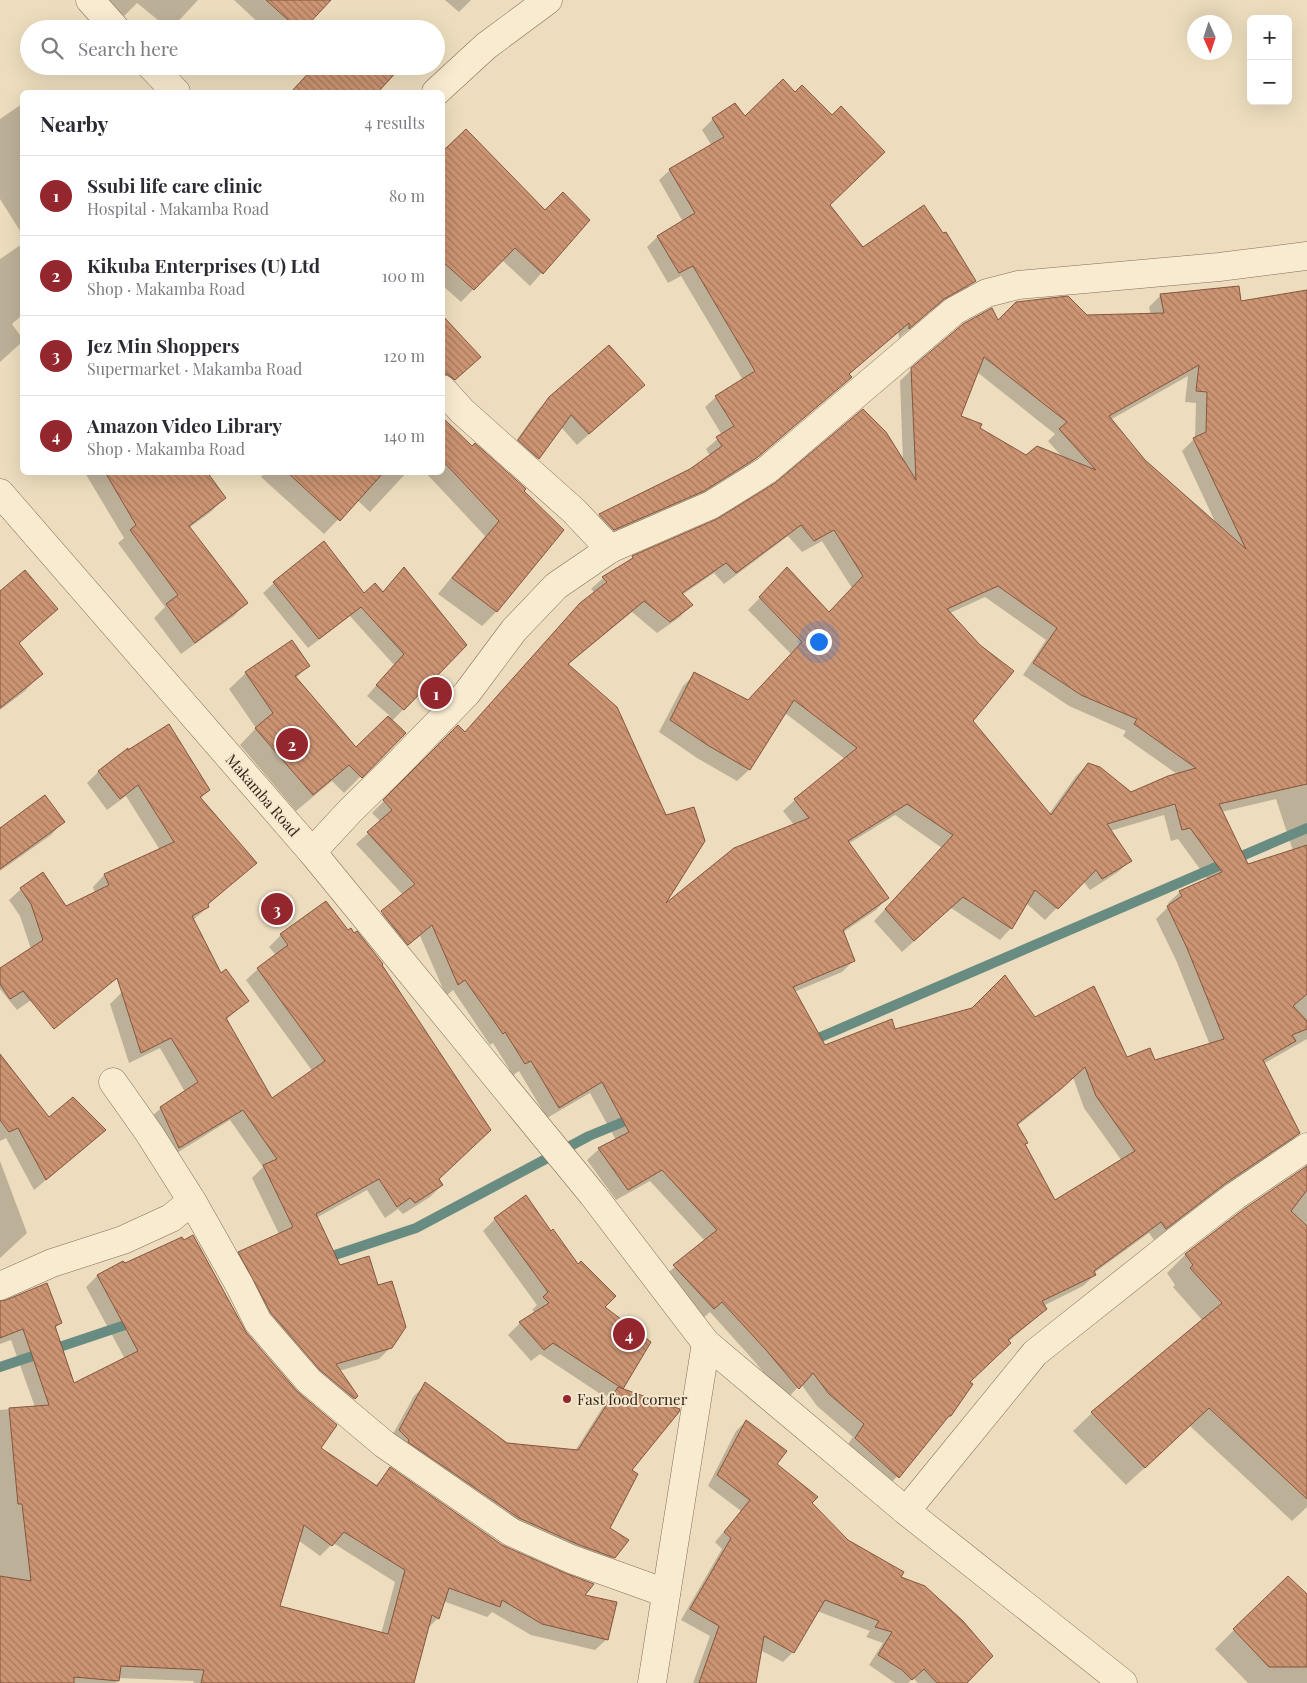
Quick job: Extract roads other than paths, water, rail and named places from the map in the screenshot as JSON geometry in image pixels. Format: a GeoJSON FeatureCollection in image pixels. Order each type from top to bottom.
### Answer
{"type":"FeatureCollection","features":[{"type":"Feature","properties":{"kind":"street"},"geometry":{"type":"LineString","coordinates":[[90,0],[108,20]]}},
{"type":"Feature","properties":{"kind":"street"},"geometry":{"type":"LineString","coordinates":[[438,90],[486,46],[548,0]]}},
{"type":"Feature","properties":{"kind":"street"},"geometry":{"type":"LineString","coordinates":[[160,75],[174,90]]}},
{"type":"Feature","properties":{"kind":"street"},"geometry":{"type":"LineString","coordinates":[[312,852],[467,693],[514,630],[556,586],[610,549],[712,505],[767,470],[852,400],[954,310],[987,293],[1018,285],[1219,267],[1307,256]]}},
{"type":"Feature","properties":{"kind":"street"},"geometry":{"type":"LineString","coordinates":[[445,392],[462,410],[574,511],[610,549]]}},
{"type":"Feature","properties":{"kind":"street","name":"Makamba Road"},"geometry":{"type":"LineString","coordinates":[[0,493],[312,852],[592,1195],[706,1343],[906,1511],[1123,1683]]}},
{"type":"Feature","properties":{"kind":"street"},"geometry":{"type":"LineString","coordinates":[[113,1082],[149,1132],[192,1201],[258,1322],[309,1381],[384,1444],[511,1532],[571,1559],[666,1592]]}},
{"type":"Feature","properties":{"kind":"street"},"geometry":{"type":"LineString","coordinates":[[906,1511],[1035,1354],[1198,1224],[1235,1196],[1307,1147]]}},
{"type":"Feature","properties":{"kind":"street"},"geometry":{"type":"LineString","coordinates":[[0,1286],[52,1263],[123,1240],[171,1218],[192,1201]]}},
{"type":"Feature","properties":{"kind":"street"},"geometry":{"type":"LineString","coordinates":[[652,1683],[706,1343]]}},
{"type":"Feature","properties":{"kind":"waterway"},"geometry":{"type":"LineString","coordinates":[[809,1042],[1307,828]]}},
{"type":"Feature","properties":{"kind":"waterway"},"geometry":{"type":"LineString","coordinates":[[323,1259],[416,1228],[589,1136],[635,1117]]}},
{"type":"Feature","properties":{"kind":"waterway"},"geometry":{"type":"LineString","coordinates":[[0,1367],[137,1321]]}},
{"type":"Feature","properties":{"kind":"place","name":"Ssubi life care clinic"},"geometry":{"type":"Point","coordinates":[436,693]}},
{"type":"Feature","properties":{"kind":"place","name":"Kikuba Enterprises (U) Ltd"},"geometry":{"type":"Point","coordinates":[292,744]}},
{"type":"Feature","properties":{"kind":"place","name":"Jez Min Shoppers"},"geometry":{"type":"Point","coordinates":[277,909]}},
{"type":"Feature","properties":{"kind":"place","name":"Amazon Video Library"},"geometry":{"type":"Point","coordinates":[629,1334]}},
{"type":"Feature","properties":{"kind":"place","name":"Fast food corner"},"geometry":{"type":"Point","coordinates":[567,1399]}}]}
